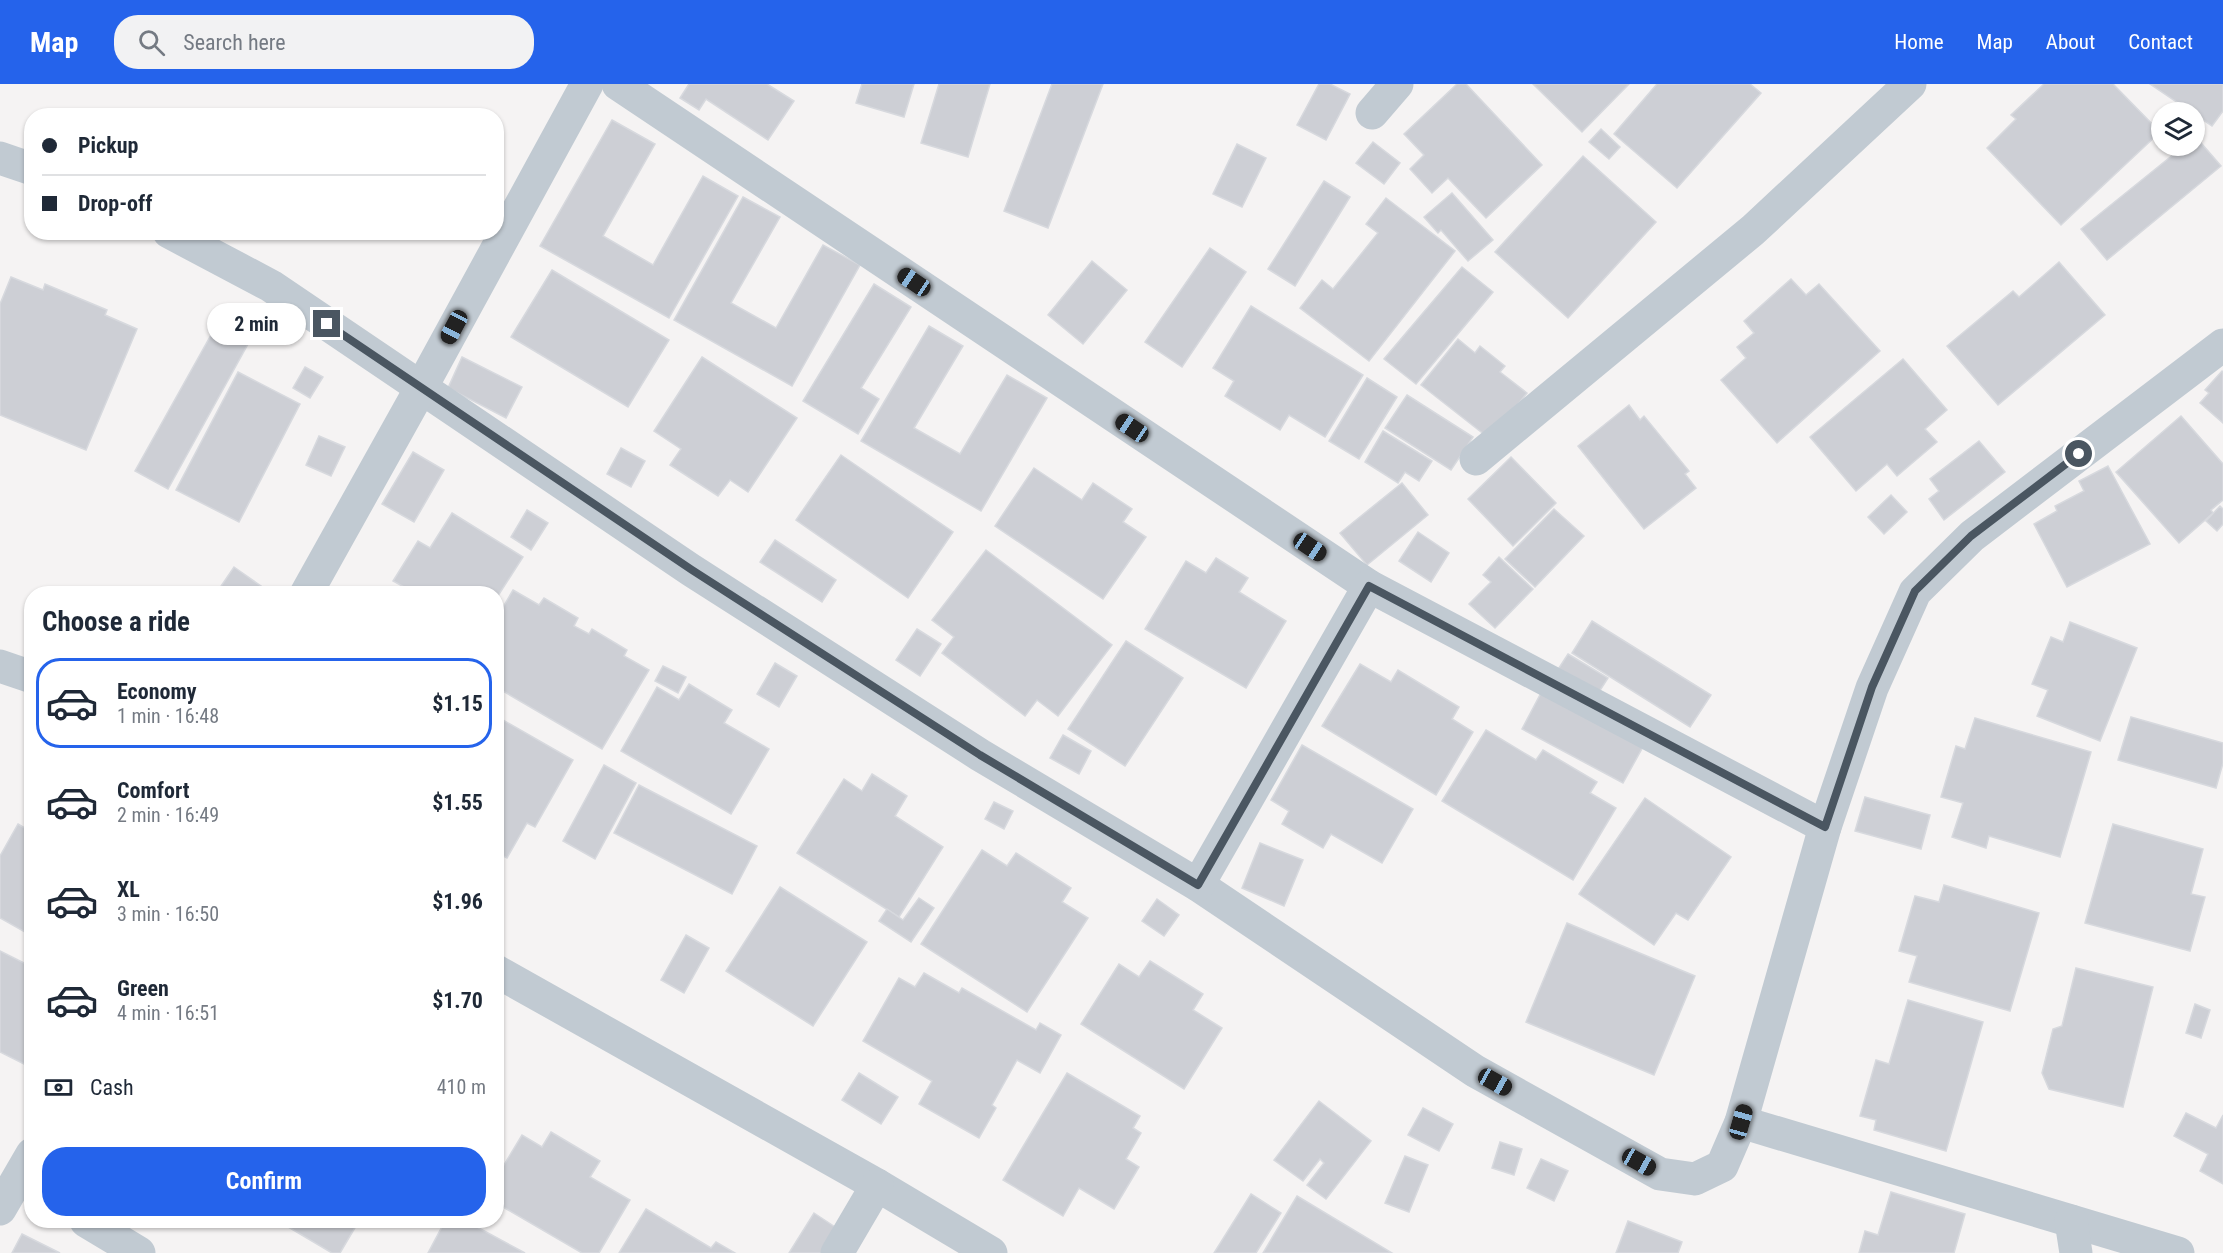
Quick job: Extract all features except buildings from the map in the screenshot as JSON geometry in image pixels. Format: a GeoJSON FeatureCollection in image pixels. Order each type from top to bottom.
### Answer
{"type":"FeatureCollection","features":[{"type":"Feature","properties":{"kind":"street"},"geometry":{"type":"LineString","coordinates":[[504,236],[587,84]]}},
{"type":"Feature","properties":{"kind":"street"},"geometry":{"type":"LineString","coordinates":[[618,84],[1369,586],[1825,827]]}},
{"type":"Feature","properties":{"kind":"street"},"geometry":{"type":"LineString","coordinates":[[1372,113],[1396,84]]}},
{"type":"Feature","properties":{"kind":"street"},"geometry":{"type":"LineString","coordinates":[[1476,459],[1753,230],[1910,84]]}},
{"type":"Feature","properties":{"kind":"street"},"geometry":{"type":"LineString","coordinates":[[0,158],[24,166]]}},
{"type":"Feature","properties":{"kind":"street"},"geometry":{"type":"LineString","coordinates":[[184,240],[271,286],[692,570],[980,755],[1198,885],[1475,1071],[1660,1174],[1695,1179],[1722,1166],[1741,1122],[1825,827],[1872,687],[1915,591],[1971,536],[2223,345]]}},
{"type":"Feature","properties":{"kind":"street"},"geometry":{"type":"LineString","coordinates":[[310,586],[502,240]]}},
{"type":"Feature","properties":{"kind":"street"},"geometry":{"type":"LineString","coordinates":[[1198,885],[1369,586]]}},
{"type":"Feature","properties":{"kind":"street"},"geometry":{"type":"LineString","coordinates":[[0,666],[24,674]]}},
{"type":"Feature","properties":{"kind":"street"},"geometry":{"type":"LineString","coordinates":[[504,975],[877,1185],[991,1253]]}},
{"type":"Feature","properties":{"kind":"street"},"geometry":{"type":"LineString","coordinates":[[1741,1122],[2178,1253]]}},
{"type":"Feature","properties":{"kind":"street"},"geometry":{"type":"LineString","coordinates":[[0,1209],[20,1173]]}},
{"type":"Feature","properties":{"kind":"street"},"geometry":{"type":"LineString","coordinates":[[837,1253],[877,1185]]}},
{"type":"Feature","properties":{"kind":"street"},"geometry":{"type":"LineString","coordinates":[[2071,1221],[2076,1253]]}},
{"type":"Feature","properties":{"kind":"street"},"geometry":{"type":"LineString","coordinates":[[98,1228],[139,1253]]}},
{"type":"Feature","properties":{"kind":"route"},"geometry":{"type":"LineString","coordinates":[[327,324],[692,570],[980,755],[1198,885],[1369,586],[1825,827],[1872,687],[1915,591],[1971,536],[2079,454]]}}]}
